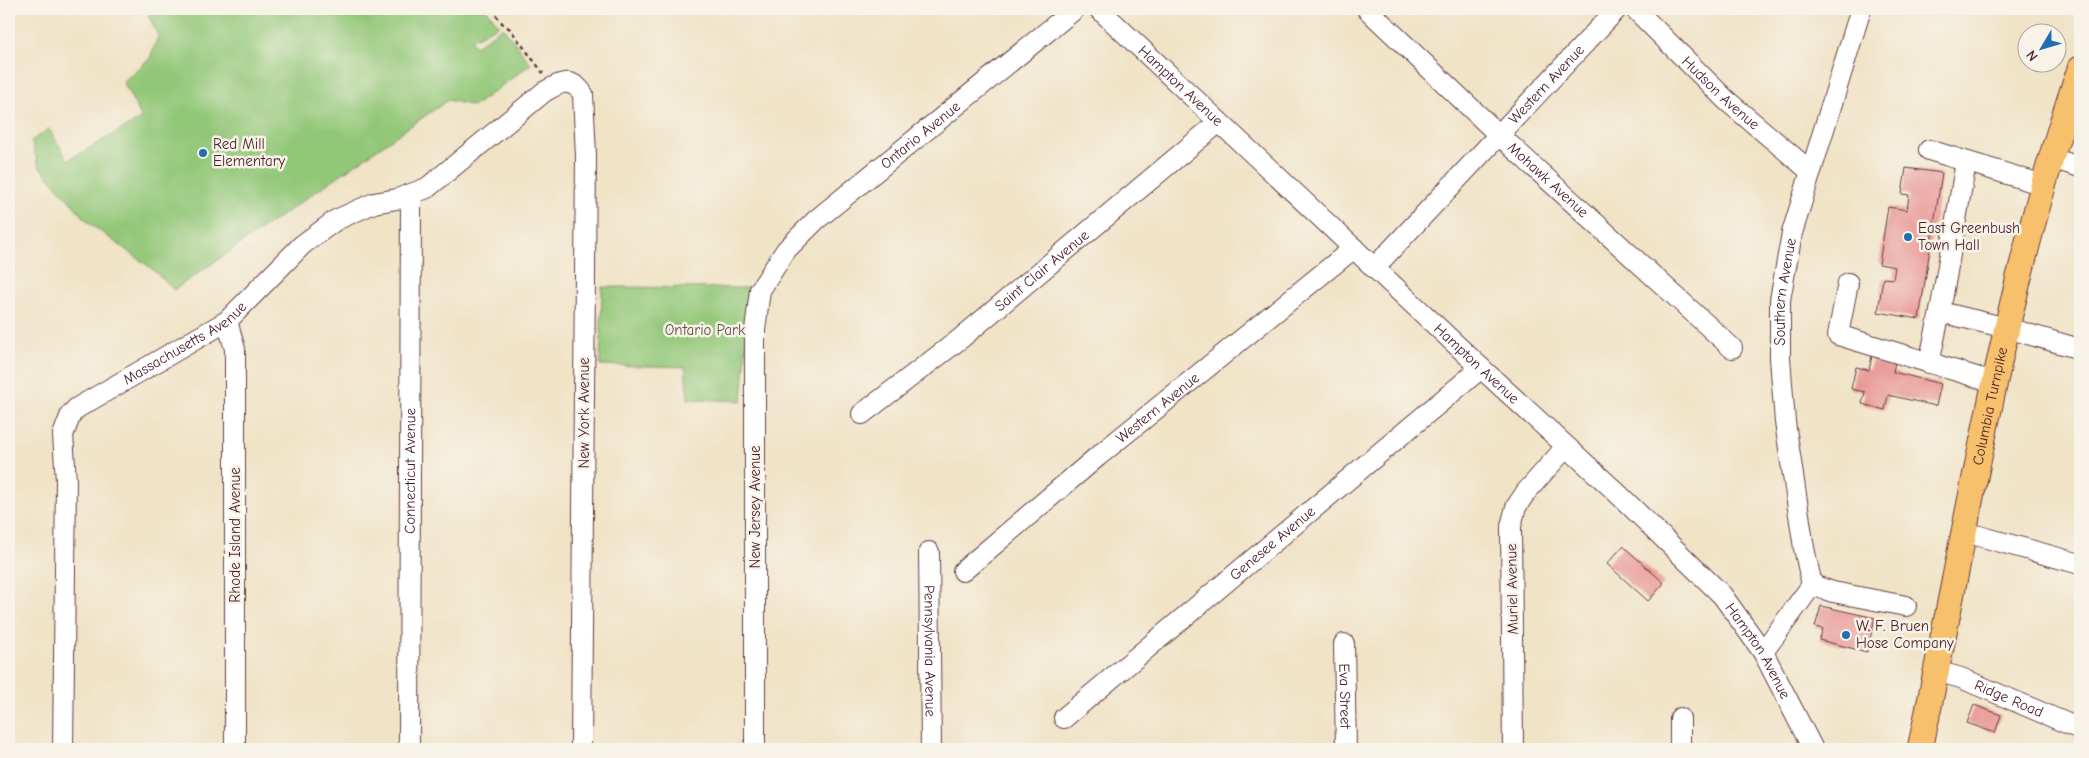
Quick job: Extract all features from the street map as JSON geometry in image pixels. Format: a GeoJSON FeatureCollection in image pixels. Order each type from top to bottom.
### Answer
{"type":"FeatureCollection","features":[{"type":"Feature","properties":{"kind":"main road","name":"Columbia Turnpike"},"geometry":{"type":"LineString","coordinates":[[1920,749],[2007,328],[2043,185],[2080,69]]}},
{"type":"Feature","properties":{"kind":"street","name":"Ontario Avenue"},"geometry":{"type":"LineString","coordinates":[[772,268],[786,250],[816,220],[1075,9]]}},
{"type":"Feature","properties":{"kind":"street","name":"Hampton Avenue"},"geometry":{"type":"LineString","coordinates":[[1099,9],[1481,368],[1614,490],[1722,595],[1762,652],[1813,749]]}},
{"type":"Feature","properties":{"kind":"street","name":"Mohawk Avenue"},"geometry":{"type":"LineString","coordinates":[[1367,9],[1498,134],[1732,348]]}},
{"type":"Feature","properties":{"kind":"street","name":"Western Avenue"},"geometry":{"type":"LineString","coordinates":[[1374,268],[1617,9]]}},
{"type":"Feature","properties":{"kind":"street","name":"Hudson Avenue"},"geometry":{"type":"LineString","coordinates":[[1635,9],[1726,100],[1810,171]]}},
{"type":"Feature","properties":{"kind":"street","name":"Southern Avenue"},"geometry":{"type":"LineString","coordinates":[[1812,585],[1804,548],[1785,422],[1780,358],[1780,300],[1792,233],[1861,9]]}},
{"type":"Feature","properties":{"kind":"street","name":"Massachusetts Avenue"},"geometry":{"type":"LineString","coordinates":[[63,749],[66,481],[63,435],[71,414],[76,408],[227,321],[302,245],[336,220],[374,202],[411,195],[427,188],[561,85]]}},
{"type":"Feature","properties":{"kind":"street","name":"New York Avenue"},"geometry":{"type":"LineString","coordinates":[[561,85],[579,88],[583,94],[586,156],[581,749]]}},
{"type":"Feature","properties":{"kind":"street","name":"Saint Clair Avenue"},"geometry":{"type":"LineString","coordinates":[[862,414],[960,338],[1219,122]]}},
{"type":"Feature","properties":{"kind":"street"},"geometry":{"type":"LineString","coordinates":[[1929,150],[2043,185]]}},
{"type":"Feature","properties":{"kind":"street"},"geometry":{"type":"LineString","coordinates":[[2051,158],[2080,167]]}},
{"type":"Feature","properties":{"kind":"street"},"geometry":{"type":"LineString","coordinates":[[1929,363],[1940,312],[1966,162]]}},
{"type":"Feature","properties":{"kind":"street","name":"Connecticut Avenue"},"geometry":{"type":"LineString","coordinates":[[409,749],[411,195]]}},
{"type":"Feature","properties":{"kind":"street","name":"Western Avenue"},"geometry":{"type":"LineString","coordinates":[[963,571],[1097,457],[1354,248]]}},
{"type":"Feature","properties":{"kind":"street","name":"New Jersey Avenue"},"geometry":{"type":"LineString","coordinates":[[755,749],[755,330],[760,290],[772,268]]}},
{"type":"Feature","properties":{"kind":"street"},"geometry":{"type":"LineString","coordinates":[[1848,283],[1838,335],[1996,384]]}},
{"type":"Feature","properties":{"kind":"street"},"geometry":{"type":"LineString","coordinates":[[1940,312],[2007,328],[2080,349]]}},
{"type":"Feature","properties":{"kind":"street","name":"Rhode Island Avenue"},"geometry":{"type":"LineString","coordinates":[[227,321],[235,349],[235,749]]}},
{"type":"Feature","properties":{"kind":"street","name":"Genesee Avenue"},"geometry":{"type":"LineString","coordinates":[[1064,718],[1481,368]]}},
{"type":"Feature","properties":{"kind":"street","name":"Muriel Avenue"},"geometry":{"type":"LineString","coordinates":[[1513,749],[1511,526],[1516,507],[1526,492],[1566,447]]}},
{"type":"Feature","properties":{"kind":"street"},"geometry":{"type":"LineString","coordinates":[[1965,532],[2080,564]]}},
{"type":"Feature","properties":{"kind":"street","name":"Pennsylvania Avenue"},"geometry":{"type":"LineString","coordinates":[[929,552],[930,749]]}},
{"type":"Feature","properties":{"kind":"street"},"geometry":{"type":"LineString","coordinates":[[1762,652],[1812,585],[1833,592],[1906,606]]}},
{"type":"Feature","properties":{"kind":"street","name":"Eva Street"},"geometry":{"type":"LineString","coordinates":[[1344,644],[1346,749]]}},
{"type":"Feature","properties":{"kind":"street","name":"Ridge Road"},"geometry":{"type":"LineString","coordinates":[[1936,671],[1961,678],[2080,729]]}},
{"type":"Feature","properties":{"kind":"street"},"geometry":{"type":"LineString","coordinates":[[1680,718],[1680,749]]}},
{"type":"Feature","properties":{"kind":"path"},"geometry":{"type":"LineString","coordinates":[[491,9],[503,24],[510,28],[535,61],[561,85]]}},
{"type":"Feature","properties":{"kind":"green space","name":"Red Mill Elementary"},"geometry":{"type":"Polygon","coordinates":[[[155,9],[486,9],[499,25],[471,40],[476,46],[503,27],[531,64],[474,106],[448,100],[174,290],[151,268],[89,223],[39,166],[31,141],[49,129],[68,160],[142,118],[123,82],[150,58],[158,36],[148,15],[155,9]]]}},
{"type":"Feature","properties":{"kind":"green space","name":"Ontario Park"},"geometry":{"type":"Polygon","coordinates":[[[602,287],[751,288],[742,401],[688,399],[685,367],[600,365],[602,287]]]}},
{"type":"Feature","properties":{"kind":"building","name":"East Greenbush Town Hall"},"geometry":{"type":"Polygon","coordinates":[[[1906,168],[1942,173],[1919,319],[1878,312],[1883,278],[1893,279],[1895,267],[1879,264],[1888,207],[1907,210],[1909,195],[1902,194],[1906,168]]]}},
{"type":"Feature","properties":{"kind":"building"},"geometry":{"type":"Polygon","coordinates":[[[1872,356],[1895,362],[1893,372],[1941,384],[1936,406],[1888,395],[1885,410],[1862,404],[1865,392],[1851,389],[1856,367],[1869,370],[1872,356]]]}},
{"type":"Feature","properties":{"kind":"building"},"geometry":{"type":"Polygon","coordinates":[[[1623,546],[1664,583],[1648,601],[1607,564],[1623,546]]]}},
{"type":"Feature","properties":{"kind":"building","name":"W. F. Bruen Hose Company"},"geometry":{"type":"Polygon","coordinates":[[[1821,606],[1875,618],[1867,652],[1819,640],[1823,629],[1815,627],[1821,606]]]}},
{"type":"Feature","properties":{"kind":"building"},"geometry":{"type":"Polygon","coordinates":[[[1974,705],[2001,715],[1995,733],[1967,723],[1974,705]]]}},
{"type":"Feature","properties":{"kind":"place","name":"Red Mill Elementary"},"geometry":{"type":"Point","coordinates":[203,153]}},
{"type":"Feature","properties":{"kind":"place","name":"East Greenbush Town Hall"},"geometry":{"type":"Point","coordinates":[1908,237]}},
{"type":"Feature","properties":{"kind":"place","name":"W. F. Bruen Hose Company"},"geometry":{"type":"Point","coordinates":[1846,635]}}]}
